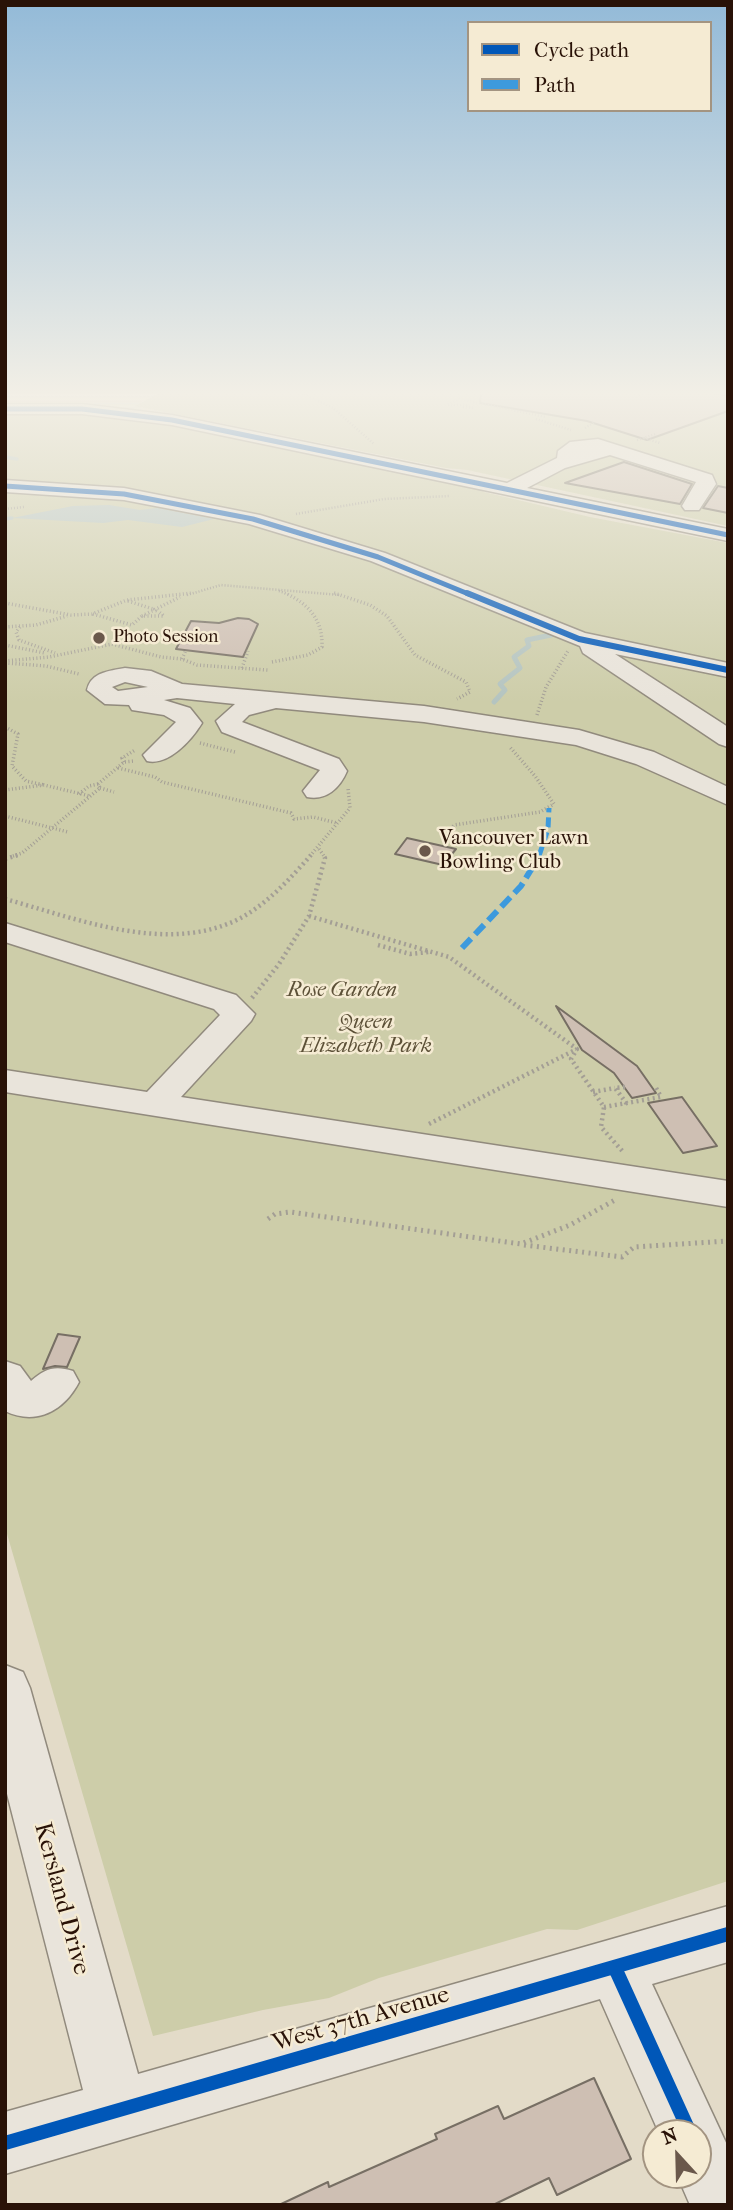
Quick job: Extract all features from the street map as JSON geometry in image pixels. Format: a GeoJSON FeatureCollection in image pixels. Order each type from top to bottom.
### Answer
{"type":"FeatureCollection","features":[{"type":"Feature","properties":{"kind":"street"},"geometry":{"type":"LineString","coordinates":[[135,496],[253,519],[378,557],[574,641],[728,739]]}},
{"type":"Feature","properties":{"kind":"street"},"geometry":{"type":"LineString","coordinates":[[545,496],[728,535]]}},
{"type":"Feature","properties":{"kind":"street"},"geometry":{"type":"LineString","coordinates":[[692,506],[700,496]]}},
{"type":"Feature","properties":{"kind":"street"},"geometry":{"type":"LineString","coordinates":[[574,641],[728,670]]}},
{"type":"Feature","properties":{"kind":"street"},"geometry":{"type":"LineString","coordinates":[[160,751],[186,728],[186,716],[177,710],[114,699],[177,691],[424,715],[579,738],[645,758],[728,797]]}},
{"type":"Feature","properties":{"kind":"street"},"geometry":{"type":"LineString","coordinates":[[279,700],[240,710],[229,721],[230,727],[330,765],[334,771],[324,785]]}},
{"type":"Feature","properties":{"kind":"street"},"geometry":{"type":"LineString","coordinates":[[5,932],[225,1002],[239,1014],[155,1104]]}},
{"type":"Feature","properties":{"kind":"street"},"geometry":{"type":"LineString","coordinates":[[5,1081],[728,1194]]}},
{"type":"Feature","properties":{"kind":"street"},"geometry":{"type":"LineString","coordinates":[[10,1394],[34,1402],[58,1382]]}},
{"type":"Feature","properties":{"kind":"street","name":"Kersland Drive"},"geometry":{"type":"LineString","coordinates":[[5,1688],[118,2109]]}},
{"type":"Feature","properties":{"kind":"street","name":"West 37th Avenue"},"geometry":{"type":"LineString","coordinates":[[5,2143],[728,1934]]}},
{"type":"Feature","properties":{"kind":"street"},"geometry":{"type":"LineString","coordinates":[[615,1968],[684,2119]]}},
{"type":"Feature","properties":{"kind":"street"},"geometry":{"type":"LineString","coordinates":[[712,2182],[722,2205]]}},
{"type":"Feature","properties":{"kind":"path"},"geometry":{"type":"LineString","coordinates":[[253,519],[335,509],[384,499],[447,497]]}},
{"type":"Feature","properties":{"kind":"path"},"geometry":{"type":"LineString","coordinates":[[92,614],[127,626],[184,596],[221,585],[305,589],[350,597],[387,615],[415,655],[461,678],[471,689],[468,695],[450,701]]}},
{"type":"Feature","properties":{"kind":"path"},"geometry":{"type":"LineString","coordinates":[[6,663],[112,644],[161,657],[183,659],[197,665],[270,671],[274,662],[308,655],[322,647],[324,636],[316,614],[307,606],[272,589]]}},
{"type":"Feature","properties":{"kind":"path"},"geometry":{"type":"LineString","coordinates":[[6,627],[71,615],[92,614],[127,600],[184,596]]}},
{"type":"Feature","properties":{"kind":"path"},"geometry":{"type":"LineString","coordinates":[[127,600],[164,616],[142,616]]}},
{"type":"Feature","properties":{"kind":"path"},"geometry":{"type":"LineString","coordinates":[[5,603],[71,615]]}},
{"type":"Feature","properties":{"kind":"path"},"geometry":{"type":"LineString","coordinates":[[21,626],[16,632],[19,640],[55,653]]}},
{"type":"Feature","properties":{"kind":"path"},"geometry":{"type":"LineString","coordinates":[[533,722],[546,687],[574,641]]}},
{"type":"Feature","properties":{"kind":"path"},"geometry":{"type":"LineString","coordinates":[[7,647],[49,654],[49,657]]}},
{"type":"Feature","properties":{"kind":"path"},"geometry":{"type":"LineString","coordinates":[[183,659],[186,650]]}},
{"type":"Feature","properties":{"kind":"path"},"geometry":{"type":"LineString","coordinates":[[242,668],[248,651]]}},
{"type":"Feature","properties":{"kind":"path"},"geometry":{"type":"LineString","coordinates":[[6,663],[46,666],[79,674]]}},
{"type":"Feature","properties":{"kind":"path"},"geometry":{"type":"LineString","coordinates":[[5,727],[18,734],[12,766],[26,780],[91,796]]}},
{"type":"Feature","properties":{"kind":"path"},"geometry":{"type":"LineString","coordinates":[[442,840],[454,825],[540,812],[554,804],[535,776],[507,745],[506,735]]}},
{"type":"Feature","properties":{"kind":"path"},"geometry":{"type":"LineString","coordinates":[[160,751],[184,752],[195,742],[246,754]]}},
{"type":"Feature","properties":{"kind":"path"},"geometry":{"type":"LineString","coordinates":[[5,859],[22,853],[91,796],[124,762],[133,761],[142,754],[139,750],[130,751],[122,758],[124,762]]}},
{"type":"Feature","properties":{"kind":"path"},"geometry":{"type":"LineString","coordinates":[[117,768],[155,776],[162,782],[291,813],[294,819],[313,817],[337,823]]}},
{"type":"Feature","properties":{"kind":"path"},"geometry":{"type":"LineString","coordinates":[[5,899],[144,934],[193,932],[237,920],[259,906],[318,849],[350,808],[351,794],[346,782],[340,777],[324,785]]}},
{"type":"Feature","properties":{"kind":"path"},"geometry":{"type":"LineString","coordinates":[[5,790],[44,785]]}},
{"type":"Feature","properties":{"kind":"path"},"geometry":{"type":"LineString","coordinates":[[79,794],[89,786],[99,786],[114,792]]}},
{"type":"Feature","properties":{"kind":"path"},"geometry":{"type":"LineString","coordinates":[[5,816],[68,832]]}},
{"type":"Feature","properties":{"kind":"path"},"geometry":{"type":"LineString","coordinates":[[239,1014],[279,964],[309,916],[325,858],[318,849]]}},
{"type":"Feature","properties":{"kind":"path"},"geometry":{"type":"LineString","coordinates":[[309,916],[449,957],[577,1049]]}},
{"type":"Feature","properties":{"kind":"path"},"geometry":{"type":"LineString","coordinates":[[378,945],[410,954],[433,952]]}},
{"type":"Feature","properties":{"kind":"path"},"geometry":{"type":"LineString","coordinates":[[521,1244],[570,1225],[605,1207],[631,1189],[641,1170],[639,1161],[614,1144],[601,1127],[604,1107],[571,1059],[577,1049]]}},
{"type":"Feature","properties":{"kind":"path"},"geometry":{"type":"LineString","coordinates":[[422,1128],[577,1049]]}},
{"type":"Feature","properties":{"kind":"path"},"geometry":{"type":"LineString","coordinates":[[593,1092],[625,1087]]}},
{"type":"Feature","properties":{"kind":"path"},"geometry":{"type":"LineString","coordinates":[[615,1088],[627,1104]]}},
{"type":"Feature","properties":{"kind":"path"},"geometry":{"type":"LineString","coordinates":[[604,1107],[661,1097],[656,1088],[653,1089]]}},
{"type":"Feature","properties":{"kind":"path"},"geometry":{"type":"LineString","coordinates":[[268,1219],[275,1214],[290,1212],[622,1257],[634,1247],[728,1241]]}},
{"type":"Feature","properties":{"kind":"green space","name":"Queen Elizabeth Park"},"geometry":{"type":"Polygon","coordinates":[[[5,496],[502,496],[590,517],[728,543],[728,1881],[577,1930],[547,1929],[379,1978],[329,1998],[263,2010],[153,2036],[5,1527],[5,496]]]}},
{"type":"Feature","properties":{"kind":"green space"},"geometry":{"type":"Polygon","coordinates":[[[589,496],[728,496],[728,526],[589,496]]]}},
{"type":"Feature","properties":{"kind":"shaded area"},"geometry":{"type":"Polygon","coordinates":[[[109,505],[140,510],[157,508],[214,519],[182,527],[128,520],[103,523],[12,518],[73,506],[109,505]]]}},
{"type":"Feature","properties":{"kind":"building"},"geometry":{"type":"Polygon","coordinates":[[[637,496],[685,496],[680,504],[637,496]]]}},
{"type":"Feature","properties":{"kind":"building"},"geometry":{"type":"Polygon","coordinates":[[[711,496],[728,496],[728,513],[703,508],[711,496]]]}},
{"type":"Feature","properties":{"kind":"building"},"geometry":{"type":"Polygon","coordinates":[[[238,618],[249,619],[258,624],[243,657],[176,649],[191,621],[219,623],[238,618]]]}},
{"type":"Feature","properties":{"kind":"building","name":"Vancouver Lawn Bowling Club"},"geometry":{"type":"Polygon","coordinates":[[[407,838],[456,849],[443,865],[395,854],[407,838]]]}},
{"type":"Feature","properties":{"kind":"building"},"geometry":{"type":"Polygon","coordinates":[[[556,1006],[637,1066],[656,1093],[632,1098],[614,1073],[582,1050],[556,1006]]]}},
{"type":"Feature","properties":{"kind":"building"},"geometry":{"type":"Polygon","coordinates":[[[682,1097],[717,1146],[683,1153],[648,1103],[682,1097]]]}},
{"type":"Feature","properties":{"kind":"building"},"geometry":{"type":"Polygon","coordinates":[[[58,1334],[80,1337],[67,1367],[43,1369],[58,1334]]]}},
{"type":"Feature","properties":{"kind":"building"},"geometry":{"type":"Polygon","coordinates":[[[594,2078],[631,2159],[557,2195],[549,2178],[493,2205],[279,2205],[328,2182],[329,2187],[437,2139],[435,2134],[498,2106],[504,2119],[594,2078]]]}},
{"type":"Feature","properties":{"kind":"waterway"},"geometry":{"type":"LineString","coordinates":[[5,519],[12,518]]}},
{"type":"Feature","properties":{"kind":"waterway"},"geometry":{"type":"LineString","coordinates":[[494,702],[505,690],[500,684],[520,668],[514,657],[529,646],[527,640],[551,635]]}},
{"type":"Feature","properties":{"kind":"marked path"},"geometry":{"type":"LineString","coordinates":[[462,948],[507,902],[533,868],[543,849],[549,808]]}},
{"type":"Feature","properties":{"kind":"cycle path"},"geometry":{"type":"LineString","coordinates":[[135,496],[253,519],[378,557],[579,639],[728,670]]}},
{"type":"Feature","properties":{"kind":"cycle path"},"geometry":{"type":"LineString","coordinates":[[540,496],[728,535]]}},
{"type":"Feature","properties":{"kind":"cycle path"},"geometry":{"type":"LineString","coordinates":[[5,2143],[728,1934]]}},
{"type":"Feature","properties":{"kind":"cycle path"},"geometry":{"type":"LineString","coordinates":[[615,1968],[684,2119]]}},
{"type":"Feature","properties":{"kind":"place","name":"Photo Session"},"geometry":{"type":"Point","coordinates":[99,638]}},
{"type":"Feature","properties":{"kind":"place","name":"Vancouver Lawn Bowling Club"},"geometry":{"type":"Point","coordinates":[425,851]}},
{"type":"Feature","properties":{"kind":"park label","name":"Rose Garden"},"geometry":{"type":"Point","coordinates":[342,991]}}]}
